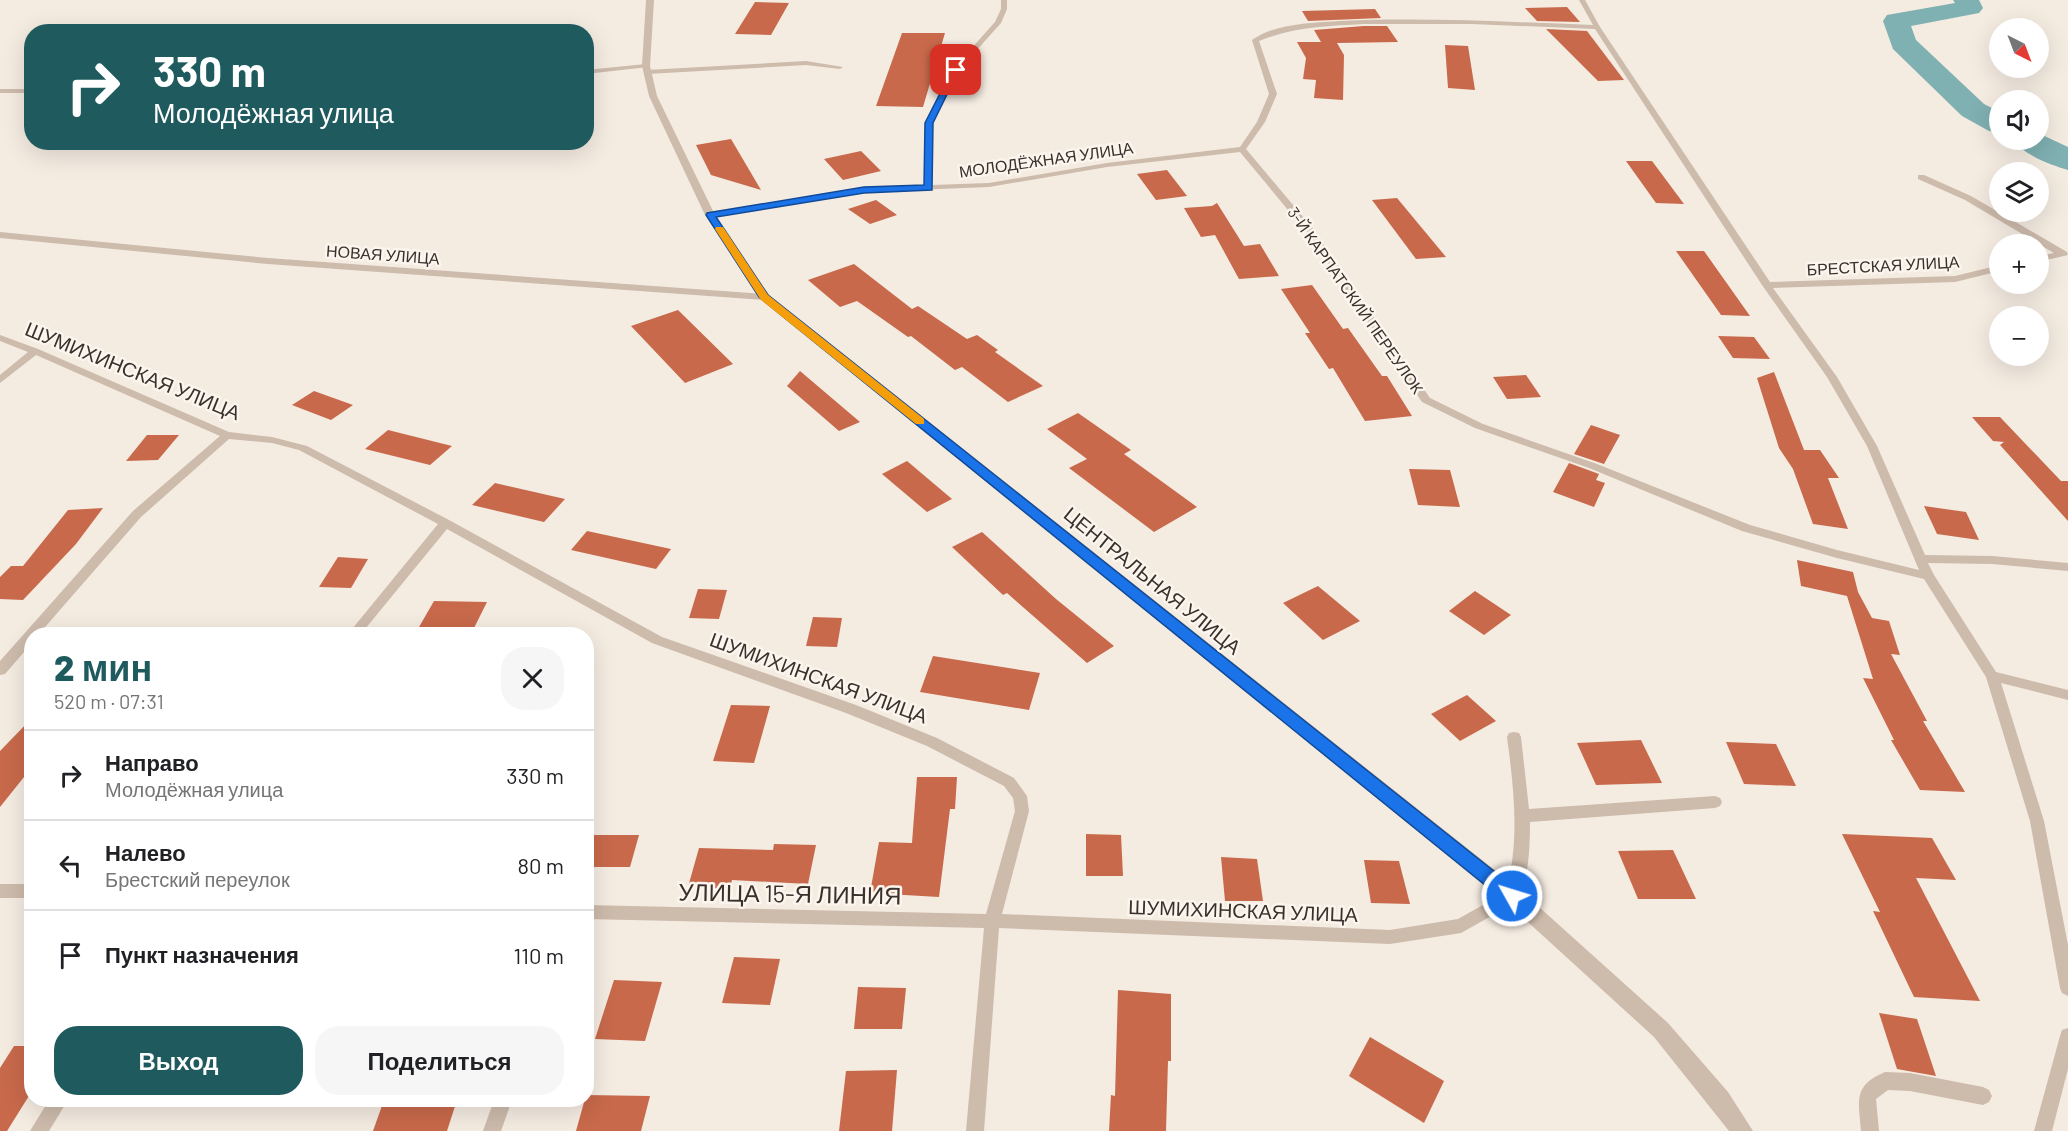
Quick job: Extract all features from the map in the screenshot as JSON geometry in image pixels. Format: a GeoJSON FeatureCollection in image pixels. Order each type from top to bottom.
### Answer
{"type":"FeatureCollection","features":[{"type":"Feature","properties":{"kind":"street","name":"ЦЕНТРАЛЬНАЯ УЛИЦА"},"geometry":{"type":"LineString","coordinates":[[650,0],[647,69],[653,96],[710,215],[765,297],[1512,896],[1661,1030],[1720,1100],[1742,1131]]}},
{"type":"Feature","properties":{"kind":"lane"},"geometry":{"type":"LineString","coordinates":[[928,188],[929,123],[956,70],[998,23],[1004,9],[1004,0]]}},
{"type":"Feature","properties":{"kind":"lane"},"geometry":{"type":"LineString","coordinates":[[1582,0],[1597,27],[1767,285],[1832,377],[1872,446],[1928,576],[1992,676],[2037,821],[2068,988]]}},
{"type":"Feature","properties":{"kind":"lane"},"geometry":{"type":"LineString","coordinates":[[1242,149],[1261,122],[1273,93],[1255,40],[1264,33],[1283,28],[1353,22],[1597,27]]}},
{"type":"Feature","properties":{"kind":"lane"},"geometry":{"type":"LineString","coordinates":[[594,72],[806,63],[840,66]]}},
{"type":"Feature","properties":{"kind":"lane"},"geometry":{"type":"LineString","coordinates":[[0,91],[24,91]]}},
{"type":"Feature","properties":{"kind":"lane","name":"МОЛОДЁЖНАЯ УЛИЦА"},"geometry":{"type":"LineString","coordinates":[[710,215],[864,190],[989,185],[1107,165],[1242,149]]}},
{"type":"Feature","properties":{"kind":"lane","name":"3-Й КАРПАТСКИЙ ПЕРЕУЛОК"},"geometry":{"type":"LineString","coordinates":[[1242,149],[1311,232],[1426,400],[1479,426],[1593,466],[1746,528],[1837,554],[1928,576]]}},
{"type":"Feature","properties":{"kind":"lane"},"geometry":{"type":"LineString","coordinates":[[1921,177],[1968,198],[2065,255]]}},
{"type":"Feature","properties":{"kind":"lane","name":"НОВАЯ УЛИЦА"},"geometry":{"type":"LineString","coordinates":[[0,235],[268,261],[765,297]]}},
{"type":"Feature","properties":{"kind":"lane"},"geometry":{"type":"LineString","coordinates":[[2049,257],[2065,255]]}},
{"type":"Feature","properties":{"kind":"lane","name":"БРЕСТСКАЯ УЛИЦА"},"geometry":{"type":"LineString","coordinates":[[1767,285],[1954,279],[1989,271]]}},
{"type":"Feature","properties":{"kind":"lane","name":"ШУМИХИНСКАЯ УЛИЦА"},"geometry":{"type":"LineString","coordinates":[[0,338],[227,435],[272,440],[303,448],[657,640],[861,713],[932,742],[1009,782],[1020,796],[1023,811],[992,921],[1390,937],[1461,926],[1512,896]]}},
{"type":"Feature","properties":{"kind":"lane"},"geometry":{"type":"LineString","coordinates":[[0,380],[35,351]]}},
{"type":"Feature","properties":{"kind":"lane"},"geometry":{"type":"LineString","coordinates":[[38,627],[137,513],[227,435]]}},
{"type":"Feature","properties":{"kind":"lane"},"geometry":{"type":"LineString","coordinates":[[360,627],[445,523]]}},
{"type":"Feature","properties":{"kind":"lane"},"geometry":{"type":"LineString","coordinates":[[1920,560],[1992,560],[2068,567]]}},
{"type":"Feature","properties":{"kind":"lane"},"geometry":{"type":"LineString","coordinates":[[0,670],[24,642]]}},
{"type":"Feature","properties":{"kind":"lane"},"geometry":{"type":"LineString","coordinates":[[1992,676],[2068,694]]}},
{"type":"Feature","properties":{"kind":"lane"},"geometry":{"type":"LineString","coordinates":[[1512,896],[1521,867],[1524,816],[1514,736]]}},
{"type":"Feature","properties":{"kind":"lane"},"geometry":{"type":"LineString","coordinates":[[1524,816],[1714,802]]}},
{"type":"Feature","properties":{"kind":"lane"},"geometry":{"type":"LineString","coordinates":[[0,891],[24,891]]}},
{"type":"Feature","properties":{"kind":"lane","name":"УЛИЦА 15-Я ЛИНИЯ"},"geometry":{"type":"LineString","coordinates":[[594,912],[992,921]]}},
{"type":"Feature","properties":{"kind":"lane"},"geometry":{"type":"LineString","coordinates":[[975,1131],[992,921]]}},
{"type":"Feature","properties":{"kind":"lane"},"geometry":{"type":"LineString","coordinates":[[2043,1131],[2068,1036]]}},
{"type":"Feature","properties":{"kind":"lane"},"geometry":{"type":"LineString","coordinates":[[1870,1131],[1867,1095],[1885,1081],[1910,1082],[1983,1096]]}},
{"type":"Feature","properties":{"kind":"lane"},"geometry":{"type":"LineString","coordinates":[[39,1131],[54,1107]]}},
{"type":"Feature","properties":{"kind":"lane"},"geometry":{"type":"LineString","coordinates":[[492,1131],[501,1107]]}},
{"type":"Feature","properties":{"kind":"building"},"geometry":{"type":"Polygon","coordinates":[[[755,2],[789,3],[771,35],[735,34],[755,2]]]}},
{"type":"Feature","properties":{"kind":"building"},"geometry":{"type":"Polygon","coordinates":[[[1567,7],[1580,22],[1537,21],[1525,8],[1567,7]]]}},
{"type":"Feature","properties":{"kind":"building"},"geometry":{"type":"Polygon","coordinates":[[[1375,9],[1381,18],[1308,21],[1302,11],[1375,9]]]}},
{"type":"Feature","properties":{"kind":"building"},"geometry":{"type":"Polygon","coordinates":[[[1387,26],[1398,42],[1337,43],[1344,55],[1343,100],[1314,98],[1316,80],[1303,79],[1306,58],[1297,42],[1321,42],[1314,30],[1387,26]]]}},
{"type":"Feature","properties":{"kind":"building"},"geometry":{"type":"Polygon","coordinates":[[[1546,29],[1587,31],[1624,80],[1598,81],[1546,29]]]}},
{"type":"Feature","properties":{"kind":"building"},"geometry":{"type":"Polygon","coordinates":[[[902,33],[945,33],[923,107],[876,106],[902,33]]]}},
{"type":"Feature","properties":{"kind":"building"},"geometry":{"type":"Polygon","coordinates":[[[1445,45],[1468,46],[1475,90],[1448,88],[1445,45]]]}},
{"type":"Feature","properties":{"kind":"building"},"geometry":{"type":"Polygon","coordinates":[[[731,139],[761,190],[711,175],[696,145],[731,139]]]}},
{"type":"Feature","properties":{"kind":"building"},"geometry":{"type":"Polygon","coordinates":[[[861,151],[881,171],[843,180],[824,159],[861,151]]]}},
{"type":"Feature","properties":{"kind":"building"},"geometry":{"type":"Polygon","coordinates":[[[1626,161],[1652,161],[1684,204],[1656,203],[1626,161]]]}},
{"type":"Feature","properties":{"kind":"building"},"geometry":{"type":"Polygon","coordinates":[[[1167,170],[1187,196],[1156,200],[1137,174],[1167,170]]]}},
{"type":"Feature","properties":{"kind":"building"},"geometry":{"type":"Polygon","coordinates":[[[1397,198],[1446,257],[1416,259],[1372,200],[1397,198]]]}},
{"type":"Feature","properties":{"kind":"building"},"geometry":{"type":"Polygon","coordinates":[[[876,200],[897,215],[870,224],[848,209],[876,200]]]}},
{"type":"Feature","properties":{"kind":"building"},"geometry":{"type":"Polygon","coordinates":[[[1217,203],[1244,246],[1260,244],[1279,276],[1239,279],[1215,235],[1201,237],[1184,208],[1212,206],[1217,203]]]}},
{"type":"Feature","properties":{"kind":"building"},"geometry":{"type":"Polygon","coordinates":[[[1676,251],[1704,251],[1750,316],[1721,315],[1676,251]]]}},
{"type":"Feature","properties":{"kind":"building"},"geometry":{"type":"Polygon","coordinates":[[[854,264],[912,309],[918,306],[967,339],[977,335],[998,350],[995,352],[1043,386],[1008,402],[962,367],[955,370],[911,336],[908,337],[857,301],[840,307],[808,280],[854,264]]]}},
{"type":"Feature","properties":{"kind":"building"},"geometry":{"type":"Polygon","coordinates":[[[1312,285],[1343,329],[1348,328],[1382,376],[1387,376],[1412,416],[1365,421],[1333,368],[1329,369],[1305,333],[1310,333],[1281,289],[1312,285]]]}},
{"type":"Feature","properties":{"kind":"building"},"geometry":{"type":"Polygon","coordinates":[[[678,310],[733,364],[685,383],[631,326],[678,310]]]}},
{"type":"Feature","properties":{"kind":"building"},"geometry":{"type":"Polygon","coordinates":[[[1718,336],[1754,337],[1770,359],[1733,358],[1718,336]]]}},
{"type":"Feature","properties":{"kind":"building"},"geometry":{"type":"Polygon","coordinates":[[[800,371],[860,422],[839,431],[787,386],[800,371]]]}},
{"type":"Feature","properties":{"kind":"building"},"geometry":{"type":"Polygon","coordinates":[[[1774,372],[1804,450],[1820,450],[1839,478],[1828,478],[1848,529],[1813,524],[1793,469],[1779,448],[1757,378],[1774,372]]]}},
{"type":"Feature","properties":{"kind":"building"},"geometry":{"type":"Polygon","coordinates":[[[1526,375],[1541,397],[1507,399],[1493,377],[1526,375]]]}},
{"type":"Feature","properties":{"kind":"building"},"geometry":{"type":"Polygon","coordinates":[[[314,391],[353,405],[331,420],[292,405],[314,391]]]}},
{"type":"Feature","properties":{"kind":"building"},"geometry":{"type":"Polygon","coordinates":[[[1078,413],[1131,450],[1124,454],[1197,507],[1154,532],[1069,468],[1087,459],[1047,429],[1078,413]]]}},
{"type":"Feature","properties":{"kind":"building"},"geometry":{"type":"Polygon","coordinates":[[[1972,417],[2000,417],[2061,481],[2068,481],[2068,521],[2000,445],[2004,442],[1993,441],[1972,417]]]}},
{"type":"Feature","properties":{"kind":"building"},"geometry":{"type":"Polygon","coordinates":[[[1591,425],[1620,435],[1604,464],[1574,454],[1591,425]]]}},
{"type":"Feature","properties":{"kind":"building"},"geometry":{"type":"Polygon","coordinates":[[[388,430],[452,446],[430,465],[365,449],[388,430]]]}},
{"type":"Feature","properties":{"kind":"building"},"geometry":{"type":"Polygon","coordinates":[[[147,435],[179,435],[158,460],[126,461],[147,435]]]}},
{"type":"Feature","properties":{"kind":"building"},"geometry":{"type":"Polygon","coordinates":[[[907,461],[952,499],[927,512],[882,474],[907,461]]]}},
{"type":"Feature","properties":{"kind":"building"},"geometry":{"type":"Polygon","coordinates":[[[1569,463],[1599,474],[1596,480],[1605,483],[1594,507],[1553,492],[1569,463]]]}},
{"type":"Feature","properties":{"kind":"building"},"geometry":{"type":"Polygon","coordinates":[[[1409,469],[1450,470],[1460,507],[1418,505],[1409,469]]]}},
{"type":"Feature","properties":{"kind":"building"},"geometry":{"type":"Polygon","coordinates":[[[495,483],[565,499],[544,522],[472,505],[495,483]]]}},
{"type":"Feature","properties":{"kind":"building"},"geometry":{"type":"Polygon","coordinates":[[[1924,506],[1966,512],[1979,540],[1937,534],[1924,506]]]}},
{"type":"Feature","properties":{"kind":"building"},"geometry":{"type":"Polygon","coordinates":[[[103,508],[76,544],[23,600],[0,599],[0,577],[11,566],[23,566],[68,510],[103,508]]]}},
{"type":"Feature","properties":{"kind":"building"},"geometry":{"type":"Polygon","coordinates":[[[587,531],[671,549],[656,569],[571,550],[587,531]]]}},
{"type":"Feature","properties":{"kind":"building"},"geometry":{"type":"Polygon","coordinates":[[[982,532],[1056,599],[1114,646],[1087,663],[1007,593],[1003,595],[952,547],[982,532]]]}},
{"type":"Feature","properties":{"kind":"building"},"geometry":{"type":"Polygon","coordinates":[[[338,557],[368,559],[351,588],[319,587],[338,557]]]}},
{"type":"Feature","properties":{"kind":"building"},"geometry":{"type":"Polygon","coordinates":[[[1797,560],[1853,572],[1858,592],[1872,618],[1889,621],[1900,655],[1891,654],[1927,721],[1923,721],[1965,792],[1920,790],[1891,740],[1894,740],[1863,678],[1873,679],[1847,596],[1801,586],[1797,560]]]}},
{"type":"Feature","properties":{"kind":"building"},"geometry":{"type":"Polygon","coordinates":[[[1318,586],[1360,621],[1323,640],[1283,603],[1318,586]]]}},
{"type":"Feature","properties":{"kind":"building"},"geometry":{"type":"Polygon","coordinates":[[[698,589],[727,590],[719,619],[689,618],[698,589]]]}},
{"type":"Feature","properties":{"kind":"building"},"geometry":{"type":"Polygon","coordinates":[[[1475,591],[1511,615],[1484,635],[1449,611],[1475,591]]]}},
{"type":"Feature","properties":{"kind":"building"},"geometry":{"type":"Polygon","coordinates":[[[434,601],[487,602],[474,627],[419,627],[434,601]]]}},
{"type":"Feature","properties":{"kind":"building"},"geometry":{"type":"Polygon","coordinates":[[[813,617],[842,618],[837,647],[806,646],[813,617]]]}},
{"type":"Feature","properties":{"kind":"building"},"geometry":{"type":"Polygon","coordinates":[[[933,656],[1040,673],[1029,710],[920,692],[933,656]]]}},
{"type":"Feature","properties":{"kind":"building"},"geometry":{"type":"Polygon","coordinates":[[[1467,695],[1496,721],[1460,741],[1431,714],[1467,695]]]}},
{"type":"Feature","properties":{"kind":"building"},"geometry":{"type":"Polygon","coordinates":[[[731,705],[770,706],[754,763],[713,761],[731,705]]]}},
{"type":"Feature","properties":{"kind":"building"},"geometry":{"type":"Polygon","coordinates":[[[24,726],[24,777],[0,807],[0,751],[24,726]]]}},
{"type":"Feature","properties":{"kind":"building"},"geometry":{"type":"Polygon","coordinates":[[[1641,740],[1662,783],[1596,785],[1577,743],[1641,740]]]}},
{"type":"Feature","properties":{"kind":"building"},"geometry":{"type":"Polygon","coordinates":[[[1726,742],[1776,744],[1796,786],[1744,784],[1726,742]]]}},
{"type":"Feature","properties":{"kind":"building"},"geometry":{"type":"Polygon","coordinates":[[[917,777],[957,777],[955,809],[950,809],[939,897],[870,893],[879,842],[912,843],[917,777]]]}},
{"type":"Feature","properties":{"kind":"building"},"geometry":{"type":"Polygon","coordinates":[[[1086,834],[1121,835],[1123,876],[1086,876],[1086,834]]]}},
{"type":"Feature","properties":{"kind":"building"},"geometry":{"type":"Polygon","coordinates":[[[1842,834],[1932,838],[1956,880],[1916,878],[1980,1001],[1914,997],[1873,911],[1880,912],[1842,834]]]}},
{"type":"Feature","properties":{"kind":"building"},"geometry":{"type":"Polygon","coordinates":[[[594,835],[639,835],[630,867],[594,867],[594,835]]]}},
{"type":"Feature","properties":{"kind":"building"},"geometry":{"type":"Polygon","coordinates":[[[774,844],[816,845],[808,884],[732,880],[730,889],[688,887],[699,848],[773,850],[774,844]]]}},
{"type":"Feature","properties":{"kind":"building"},"geometry":{"type":"Polygon","coordinates":[[[1673,850],[1696,899],[1638,899],[1618,851],[1673,850]]]}},
{"type":"Feature","properties":{"kind":"building"},"geometry":{"type":"Polygon","coordinates":[[[1221,857],[1257,859],[1263,901],[1225,901],[1221,857]]]}},
{"type":"Feature","properties":{"kind":"building"},"geometry":{"type":"Polygon","coordinates":[[[1364,860],[1399,861],[1410,904],[1371,903],[1364,860]]]}},
{"type":"Feature","properties":{"kind":"building"},"geometry":{"type":"Polygon","coordinates":[[[734,957],[780,959],[770,1005],[722,1003],[734,957]]]}},
{"type":"Feature","properties":{"kind":"building"},"geometry":{"type":"Polygon","coordinates":[[[614,980],[662,982],[645,1041],[595,1039],[614,980]]]}},
{"type":"Feature","properties":{"kind":"building"},"geometry":{"type":"Polygon","coordinates":[[[858,987],[906,988],[902,1029],[854,1029],[858,987]]]}},
{"type":"Feature","properties":{"kind":"building"},"geometry":{"type":"Polygon","coordinates":[[[1118,990],[1171,994],[1171,1061],[1168,1061],[1166,1131],[1109,1131],[1111,1095],[1115,1096],[1118,990]]]}},
{"type":"Feature","properties":{"kind":"building"},"geometry":{"type":"Polygon","coordinates":[[[1879,1013],[1917,1019],[1936,1076],[1897,1069],[1879,1013]]]}},
{"type":"Feature","properties":{"kind":"building"},"geometry":{"type":"Polygon","coordinates":[[[1370,1037],[1444,1081],[1424,1123],[1349,1076],[1370,1037]]]}},
{"type":"Feature","properties":{"kind":"building"},"geometry":{"type":"Polygon","coordinates":[[[14,1046],[24,1046],[24,1104],[7,1131],[0,1131],[0,1068],[14,1046]]]}},
{"type":"Feature","properties":{"kind":"building"},"geometry":{"type":"Polygon","coordinates":[[[897,1070],[892,1131],[839,1131],[846,1071],[897,1070]]]}},
{"type":"Feature","properties":{"kind":"building"},"geometry":{"type":"Polygon","coordinates":[[[594,1095],[650,1096],[641,1131],[576,1131],[583,1107],[594,1107],[594,1095]]]}},
{"type":"Feature","properties":{"kind":"building"},"geometry":{"type":"Polygon","coordinates":[[[382,1107],[455,1107],[447,1131],[373,1131],[382,1107]]]}},
{"type":"Feature","properties":{"kind":"waterway"},"geometry":{"type":"LineString","coordinates":[[1966,0],[1970,8],[1896,21],[1903,43],[1973,110],[1989,118]]}},
{"type":"Feature","properties":{"kind":"waterway"},"geometry":{"type":"LineString","coordinates":[[2048,150],[2068,160]]}},
{"type":"Feature","properties":{"kind":"slow traffic"},"geometry":{"type":"LineString","coordinates":[[720,229],[765,297],[920,421]]}},
{"type":"Feature","properties":{"kind":"route"},"geometry":{"type":"LineString","coordinates":[[956,70],[929,123],[928,188],[864,190],[710,215],[765,297],[1232,669],[1512,896]]}}]}
